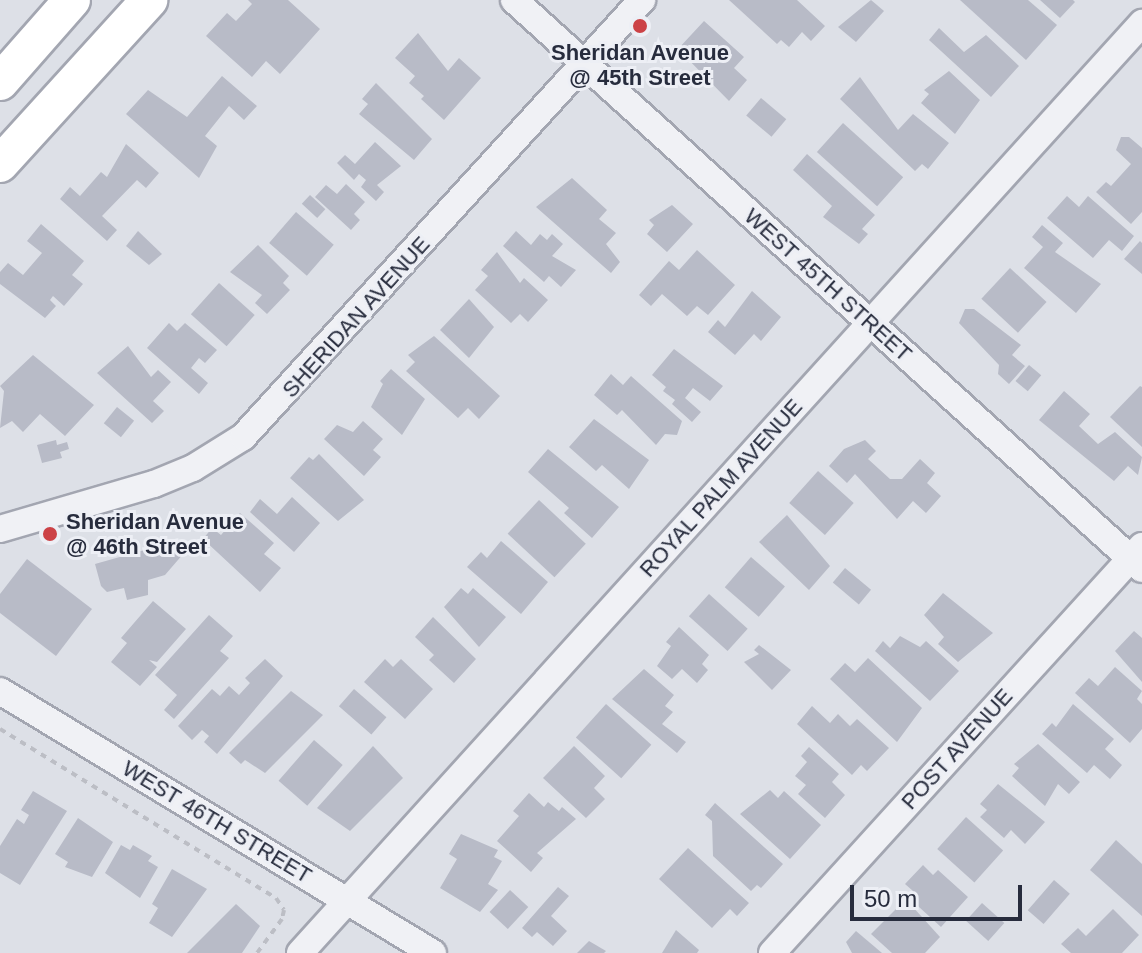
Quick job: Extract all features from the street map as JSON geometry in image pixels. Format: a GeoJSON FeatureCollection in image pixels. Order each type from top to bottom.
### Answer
{"type":"FeatureCollection","features":[{"type":"Feature","properties":{"kind":"main road"},"geometry":{"type":"LineString","coordinates":[[0,82],[72,0]]}},
{"type":"Feature","properties":{"kind":"main road"},"geometry":{"type":"LineString","coordinates":[[0,164],[149,0]]}},
{"type":"Feature","properties":{"kind":"street","name":"WEST 45TH STREET"},"geometry":{"type":"LineString","coordinates":[[514,0],[870,323],[1138,558]]}},
{"type":"Feature","properties":{"kind":"street","name":"SHERIDAN AVENUE"},"geometry":{"type":"LineString","coordinates":[[0,529],[154,484],[201,464],[243,437],[642,0]]}},
{"type":"Feature","properties":{"kind":"street","name":"ROYAL PALM AVENUE"},"geometry":{"type":"LineString","coordinates":[[300,953],[1142,23]]}},
{"type":"Feature","properties":{"kind":"street","name":"POST AVENUE"},"geometry":{"type":"LineString","coordinates":[[772,953],[1138,558]]}},
{"type":"Feature","properties":{"kind":"street","name":"WEST 46TH STREET"},"geometry":{"type":"LineString","coordinates":[[0,691],[433,953]]}},
{"type":"Feature","properties":{"kind":"path"},"geometry":{"type":"LineString","coordinates":[[0,729],[276,898],[284,910],[282,919],[257,953]]}},
{"type":"Feature","properties":{"kind":"building"},"geometry":{"type":"Polygon","coordinates":[[[248,0],[288,0],[320,29],[280,74],[266,61],[252,77],[206,36],[227,13],[236,21],[252,4],[248,0]]]}},
{"type":"Feature","properties":{"kind":"building"},"geometry":{"type":"Polygon","coordinates":[[[729,0],[797,0],[825,26],[811,41],[802,32],[789,47],[781,40],[777,44],[729,0]]]}},
{"type":"Feature","properties":{"kind":"building"},"geometry":{"type":"Polygon","coordinates":[[[871,0],[884,11],[856,42],[838,27],[871,0]]]}},
{"type":"Feature","properties":{"kind":"building"},"geometry":{"type":"Polygon","coordinates":[[[960,0],[1028,0],[1057,25],[1026,60],[960,0]]]}},
{"type":"Feature","properties":{"kind":"building"},"geometry":{"type":"Polygon","coordinates":[[[1040,0],[1073,0],[1075,2],[1060,18],[1040,0]]]}},
{"type":"Feature","properties":{"kind":"building"},"geometry":{"type":"Polygon","coordinates":[[[704,21],[744,57],[734,68],[747,80],[729,101],[678,49],[704,21]]]}},
{"type":"Feature","properties":{"kind":"building"},"geometry":{"type":"Polygon","coordinates":[[[939,28],[964,52],[986,35],[1019,66],[991,97],[929,40],[939,28]]]}},
{"type":"Feature","properties":{"kind":"building"},"geometry":{"type":"Polygon","coordinates":[[[418,33],[448,71],[459,58],[481,78],[444,120],[421,99],[424,96],[409,83],[415,76],[395,58],[418,33]]]}},
{"type":"Feature","properties":{"kind":"building"},"geometry":{"type":"Polygon","coordinates":[[[949,71],[980,100],[955,134],[921,103],[929,94],[924,90],[949,71]]]}},
{"type":"Feature","properties":{"kind":"building"},"geometry":{"type":"Polygon","coordinates":[[[222,76],[257,106],[244,120],[229,106],[205,136],[217,146],[199,178],[126,114],[148,90],[187,117],[222,76]]]}},
{"type":"Feature","properties":{"kind":"building"},"geometry":{"type":"Polygon","coordinates":[[[860,77],[898,130],[913,114],[949,143],[928,169],[922,164],[915,171],[840,99],[860,77]]]}},
{"type":"Feature","properties":{"kind":"building"},"geometry":{"type":"Polygon","coordinates":[[[376,83],[432,139],[414,160],[359,114],[368,104],[362,99],[376,83]]]}},
{"type":"Feature","properties":{"kind":"building"},"geometry":{"type":"Polygon","coordinates":[[[761,98],[786,119],[771,137],[746,116],[761,98]]]}},
{"type":"Feature","properties":{"kind":"building"},"geometry":{"type":"Polygon","coordinates":[[[843,123],[903,177],[877,206],[817,152],[843,123]]]}},
{"type":"Feature","properties":{"kind":"building"},"geometry":{"type":"Polygon","coordinates":[[[1121,137],[1129,137],[1142,148],[1142,212],[1131,224],[1096,192],[1106,182],[1111,186],[1131,164],[1116,150],[1121,137]]]}},
{"type":"Feature","properties":{"kind":"building"},"geometry":{"type":"Polygon","coordinates":[[[375,142],[401,166],[377,185],[384,192],[376,201],[361,187],[366,180],[359,174],[354,180],[337,163],[345,155],[355,164],[375,142]]]}},
{"type":"Feature","properties":{"kind":"building"},"geometry":{"type":"Polygon","coordinates":[[[126,144],[159,173],[146,188],[137,180],[102,216],[117,230],[107,241],[60,199],[70,187],[80,196],[101,172],[107,177],[126,144]]]}},
{"type":"Feature","properties":{"kind":"building"},"geometry":{"type":"Polygon","coordinates":[[[807,154],[875,215],[862,229],[868,234],[859,244],[823,217],[832,206],[793,170],[807,154]]]}},
{"type":"Feature","properties":{"kind":"building"},"geometry":{"type":"Polygon","coordinates":[[[572,178],[607,210],[599,219],[616,233],[606,244],[620,262],[611,273],[536,207],[572,178]]]}},
{"type":"Feature","properties":{"kind":"building"},"geometry":{"type":"Polygon","coordinates":[[[346,184],[365,202],[354,214],[360,220],[351,230],[315,197],[326,185],[337,194],[346,184]]]}},
{"type":"Feature","properties":{"kind":"building"},"geometry":{"type":"Polygon","coordinates":[[[310,195],[325,209],[317,218],[302,204],[310,195]]]}},
{"type":"Feature","properties":{"kind":"building"},"geometry":{"type":"Polygon","coordinates":[[[1067,196],[1079,207],[1088,196],[1134,236],[1122,251],[1109,240],[1093,258],[1047,218],[1067,196]]]}},
{"type":"Feature","properties":{"kind":"building"},"geometry":{"type":"Polygon","coordinates":[[[672,205],[693,224],[667,252],[647,234],[654,225],[649,220],[672,205]]]}},
{"type":"Feature","properties":{"kind":"building"},"geometry":{"type":"Polygon","coordinates":[[[296,212],[334,245],[307,276],[269,243],[296,212]]]}},
{"type":"Feature","properties":{"kind":"building"},"geometry":{"type":"Polygon","coordinates":[[[41,224],[84,261],[72,275],[83,284],[64,306],[53,296],[50,300],[56,306],[45,318],[0,284],[0,272],[8,263],[23,275],[42,253],[27,241],[41,224]]]}},
{"type":"Feature","properties":{"kind":"building"},"geometry":{"type":"Polygon","coordinates":[[[1042,225],[1063,243],[1055,252],[1101,284],[1076,313],[1024,268],[1043,247],[1032,237],[1042,225]]]}},
{"type":"Feature","properties":{"kind":"building"},"geometry":{"type":"Polygon","coordinates":[[[138,231],[162,254],[149,265],[126,246],[138,231]]]}},
{"type":"Feature","properties":{"kind":"building"},"geometry":{"type":"Polygon","coordinates":[[[516,231],[531,245],[540,234],[547,240],[552,234],[563,244],[552,256],[576,270],[561,287],[549,276],[544,282],[503,246],[516,231]]]}},
{"type":"Feature","properties":{"kind":"building"},"geometry":{"type":"Polygon","coordinates":[[[1140,241],[1142,243],[1142,274],[1124,259],[1140,241]]]}},
{"type":"Feature","properties":{"kind":"building"},"geometry":{"type":"Polygon","coordinates":[[[258,245],[289,276],[283,283],[290,290],[267,314],[255,303],[262,295],[230,272],[258,245]]]}},
{"type":"Feature","properties":{"kind":"building"},"geometry":{"type":"Polygon","coordinates":[[[697,250],[735,285],[708,315],[697,306],[687,316],[662,294],[651,306],[639,295],[669,261],[679,270],[697,250]]]}},
{"type":"Feature","properties":{"kind":"building"},"geometry":{"type":"Polygon","coordinates":[[[497,252],[520,283],[524,278],[548,300],[528,322],[520,314],[511,323],[475,290],[488,276],[481,270],[497,252]]]}},
{"type":"Feature","properties":{"kind":"building"},"geometry":{"type":"Polygon","coordinates":[[[1010,268],[1047,302],[1018,333],[981,299],[1010,268]]]}},
{"type":"Feature","properties":{"kind":"building"},"geometry":{"type":"Polygon","coordinates":[[[219,283],[255,315],[227,346],[191,314],[219,283]]]}},
{"type":"Feature","properties":{"kind":"building"},"geometry":{"type":"Polygon","coordinates":[[[752,291],[781,317],[761,341],[754,334],[735,355],[708,332],[718,320],[725,327],[752,291]]]}},
{"type":"Feature","properties":{"kind":"building"},"geometry":{"type":"Polygon","coordinates":[[[469,299],[494,327],[469,358],[440,330],[469,299]]]}},
{"type":"Feature","properties":{"kind":"building"},"geometry":{"type":"Polygon","coordinates":[[[965,309],[974,309],[1021,345],[1012,355],[1025,366],[1009,384],[998,374],[999,365],[959,323],[965,309]]]}},
{"type":"Feature","properties":{"kind":"building"},"geometry":{"type":"Polygon","coordinates":[[[169,323],[177,331],[185,323],[217,350],[205,363],[199,358],[191,368],[208,383],[199,394],[147,348],[169,323]]]}},
{"type":"Feature","properties":{"kind":"building"},"geometry":{"type":"Polygon","coordinates":[[[434,336],[500,396],[479,419],[468,408],[458,418],[406,371],[415,362],[408,355],[434,336]]]}},
{"type":"Feature","properties":{"kind":"building"},"geometry":{"type":"Polygon","coordinates":[[[128,346],[151,377],[158,370],[171,382],[153,401],[164,411],[152,423],[97,373],[128,346]]]}},
{"type":"Feature","properties":{"kind":"building"},"geometry":{"type":"Polygon","coordinates":[[[674,349],[723,386],[710,401],[693,388],[685,398],[701,412],[692,422],[672,404],[675,400],[663,391],[666,387],[652,375],[674,349]]]}},
{"type":"Feature","properties":{"kind":"building"},"geometry":{"type":"Polygon","coordinates":[[[33,355],[94,405],[65,436],[40,414],[23,432],[12,421],[0,428],[4,391],[0,386],[33,355]]]}},
{"type":"Feature","properties":{"kind":"building"},"geometry":{"type":"Polygon","coordinates":[[[1029,365],[1041,375],[1028,391],[1016,381],[1029,365]]]}},
{"type":"Feature","properties":{"kind":"building"},"geometry":{"type":"Polygon","coordinates":[[[391,369],[425,399],[402,435],[371,407],[383,384],[380,381],[391,369]]]}},
{"type":"Feature","properties":{"kind":"building"},"geometry":{"type":"Polygon","coordinates":[[[611,374],[623,385],[631,376],[682,421],[677,435],[665,434],[656,445],[622,410],[617,415],[594,395],[611,374]]]}},
{"type":"Feature","properties":{"kind":"building"},"geometry":{"type":"Polygon","coordinates":[[[1142,387],[1142,447],[1110,417],[1142,387]]]}},
{"type":"Feature","properties":{"kind":"building"},"geometry":{"type":"Polygon","coordinates":[[[1064,391],[1090,414],[1079,426],[1098,444],[1115,432],[1142,457],[1138,475],[1128,466],[1114,481],[1039,420],[1064,391]]]}},
{"type":"Feature","properties":{"kind":"building"},"geometry":{"type":"Polygon","coordinates":[[[117,407],[134,421],[121,437],[104,423],[117,407]]]}},
{"type":"Feature","properties":{"kind":"building"},"geometry":{"type":"Polygon","coordinates":[[[594,419],[649,460],[629,489],[602,465],[596,471],[569,447],[594,419]]]}},
{"type":"Feature","properties":{"kind":"building"},"geometry":{"type":"Polygon","coordinates":[[[363,421],[383,439],[373,450],[381,457],[364,476],[324,439],[337,425],[353,432],[363,421]]]}},
{"type":"Feature","properties":{"kind":"building"},"geometry":{"type":"Polygon","coordinates":[[[56,440],[57,445],[67,442],[69,449],[60,452],[62,458],[42,463],[37,445],[56,440]]]}},
{"type":"Feature","properties":{"kind":"building"},"geometry":{"type":"Polygon","coordinates":[[[865,440],[876,451],[868,459],[890,479],[902,479],[920,459],[935,473],[927,483],[941,496],[926,513],[913,501],[897,519],[855,474],[847,483],[829,466],[844,449],[865,440]]]}},
{"type":"Feature","properties":{"kind":"building"},"geometry":{"type":"Polygon","coordinates":[[[548,449],[619,507],[592,538],[564,513],[569,508],[528,472],[548,449]]]}},
{"type":"Feature","properties":{"kind":"building"},"geometry":{"type":"Polygon","coordinates":[[[319,454],[364,500],[338,521],[290,478],[309,457],[313,460],[319,454]]]}},
{"type":"Feature","properties":{"kind":"building"},"geometry":{"type":"Polygon","coordinates":[[[818,471],[854,503],[825,535],[789,503],[818,471]]]}},
{"type":"Feature","properties":{"kind":"building"},"geometry":{"type":"Polygon","coordinates":[[[292,497],[320,523],[294,552],[250,512],[260,499],[277,514],[292,497]]]}},
{"type":"Feature","properties":{"kind":"building"},"geometry":{"type":"Polygon","coordinates":[[[539,500],[586,544],[554,577],[508,534],[539,500]]]}},
{"type":"Feature","properties":{"kind":"building"},"geometry":{"type":"Polygon","coordinates":[[[240,513],[274,543],[264,554],[281,568],[260,592],[203,539],[212,528],[221,535],[240,513]]]}},
{"type":"Feature","properties":{"kind":"building"},"geometry":{"type":"Polygon","coordinates":[[[787,515],[830,566],[809,590],[759,542],[787,515]]]}},
{"type":"Feature","properties":{"kind":"building"},"geometry":{"type":"Polygon","coordinates":[[[169,539],[184,553],[165,575],[148,580],[148,595],[127,600],[124,588],[107,592],[101,586],[95,564],[155,547],[157,553],[169,539]]]}},
{"type":"Feature","properties":{"kind":"building"},"geometry":{"type":"Polygon","coordinates":[[[501,541],[548,582],[521,614],[467,567],[481,552],[487,558],[501,541]]]}},
{"type":"Feature","properties":{"kind":"building"},"geometry":{"type":"Polygon","coordinates":[[[751,557],[785,587],[759,617],[725,587],[751,557]]]}},
{"type":"Feature","properties":{"kind":"building"},"geometry":{"type":"Polygon","coordinates":[[[27,559],[92,609],[56,656],[0,613],[0,594],[27,559]]]}},
{"type":"Feature","properties":{"kind":"building"},"geometry":{"type":"Polygon","coordinates":[[[845,568],[871,590],[859,604],[833,583],[845,568]]]}},
{"type":"Feature","properties":{"kind":"building"},"geometry":{"type":"Polygon","coordinates":[[[461,588],[468,594],[473,588],[506,617],[479,647],[444,607],[461,588]]]}},
{"type":"Feature","properties":{"kind":"building"},"geometry":{"type":"Polygon","coordinates":[[[943,593],[993,633],[958,662],[938,644],[944,637],[924,615],[943,593]]]}},
{"type":"Feature","properties":{"kind":"building"},"geometry":{"type":"Polygon","coordinates":[[[709,594],[748,629],[728,651],[689,616],[709,594]]]}},
{"type":"Feature","properties":{"kind":"building"},"geometry":{"type":"Polygon","coordinates":[[[153,601],[186,629],[157,662],[149,660],[157,667],[140,686],[111,662],[127,643],[121,638],[153,601]]]}},
{"type":"Feature","properties":{"kind":"building"},"geometry":{"type":"Polygon","coordinates":[[[209,615],[233,636],[220,651],[229,658],[174,719],[164,710],[177,695],[155,675],[209,615]]]}},
{"type":"Feature","properties":{"kind":"building"},"geometry":{"type":"Polygon","coordinates":[[[433,617],[476,659],[454,683],[429,660],[434,655],[415,637],[433,617]]]}},
{"type":"Feature","properties":{"kind":"building"},"geometry":{"type":"Polygon","coordinates":[[[679,627],[709,655],[702,664],[708,670],[697,683],[682,669],[672,679],[657,666],[671,646],[666,642],[679,627]]]}},
{"type":"Feature","properties":{"kind":"building"},"geometry":{"type":"Polygon","coordinates":[[[1134,631],[1142,638],[1142,682],[1115,651],[1134,631]]]}},
{"type":"Feature","properties":{"kind":"building"},"geometry":{"type":"Polygon","coordinates":[[[900,636],[920,647],[926,641],[959,671],[930,701],[875,651],[883,641],[890,648],[900,636]]]}},
{"type":"Feature","properties":{"kind":"building"},"geometry":{"type":"Polygon","coordinates":[[[759,645],[791,670],[772,690],[744,662],[759,654],[754,650],[759,645]]]}},
{"type":"Feature","properties":{"kind":"building"},"geometry":{"type":"Polygon","coordinates":[[[868,658],[922,708],[897,742],[830,679],[845,663],[855,672],[868,658]]]}},
{"type":"Feature","properties":{"kind":"building"},"geometry":{"type":"Polygon","coordinates":[[[265,659],[283,676],[217,754],[204,742],[209,736],[202,730],[192,740],[178,726],[212,689],[220,696],[229,686],[239,695],[250,683],[245,678],[265,659]]]}},
{"type":"Feature","properties":{"kind":"building"},"geometry":{"type":"Polygon","coordinates":[[[385,659],[393,667],[401,659],[433,689],[405,719],[364,682],[385,659]]]}},
{"type":"Feature","properties":{"kind":"building"},"geometry":{"type":"Polygon","coordinates":[[[1115,667],[1142,691],[1137,699],[1142,704],[1142,729],[1130,743],[1075,693],[1089,678],[1098,686],[1115,667]]]}},
{"type":"Feature","properties":{"kind":"building"},"geometry":{"type":"Polygon","coordinates":[[[644,669],[674,695],[665,706],[673,712],[662,724],[686,742],[677,753],[612,699],[644,669]]]}},
{"type":"Feature","properties":{"kind":"building"},"geometry":{"type":"Polygon","coordinates":[[[354,689],[386,717],[371,735],[339,706],[354,689]]]}},
{"type":"Feature","properties":{"kind":"building"},"geometry":{"type":"Polygon","coordinates":[[[291,691],[323,715],[265,773],[245,760],[241,764],[229,753],[291,691]]]}},
{"type":"Feature","properties":{"kind":"building"},"geometry":{"type":"Polygon","coordinates":[[[606,704],[651,745],[621,778],[576,737],[606,704]]]}},
{"type":"Feature","properties":{"kind":"building"},"geometry":{"type":"Polygon","coordinates":[[[1073,704],[1114,739],[1105,749],[1122,765],[1110,779],[1094,765],[1087,773],[1042,734],[1052,723],[1056,727],[1073,704]]]}},
{"type":"Feature","properties":{"kind":"building"},"geometry":{"type":"Polygon","coordinates":[[[812,706],[830,723],[838,714],[850,726],[857,719],[889,748],[867,771],[861,765],[852,775],[797,724],[812,706]]]}},
{"type":"Feature","properties":{"kind":"building"},"geometry":{"type":"Polygon","coordinates":[[[314,740],[343,765],[307,806],[279,781],[314,740]]]}},
{"type":"Feature","properties":{"kind":"building"},"geometry":{"type":"Polygon","coordinates":[[[1038,744],[1080,782],[1069,794],[1058,784],[1045,806],[1012,776],[1019,768],[1014,764],[1038,744]]]}},
{"type":"Feature","properties":{"kind":"building"},"geometry":{"type":"Polygon","coordinates":[[[373,746],[403,778],[350,831],[317,808],[373,746]]]}},
{"type":"Feature","properties":{"kind":"building"},"geometry":{"type":"Polygon","coordinates":[[[574,746],[605,776],[594,788],[605,799],[586,818],[543,778],[574,746]]]}},
{"type":"Feature","properties":{"kind":"building"},"geometry":{"type":"Polygon","coordinates":[[[809,747],[839,774],[832,782],[845,795],[825,818],[798,794],[806,785],[795,776],[807,762],[801,756],[809,747]]]}},
{"type":"Feature","properties":{"kind":"building"},"geometry":{"type":"Polygon","coordinates":[[[998,784],[1045,822],[1025,844],[1011,830],[1004,838],[980,817],[987,810],[980,804],[998,784]]]}},
{"type":"Feature","properties":{"kind":"building"},"geometry":{"type":"Polygon","coordinates":[[[770,790],[778,798],[784,791],[821,825],[790,859],[740,814],[770,790]]]}},
{"type":"Feature","properties":{"kind":"building"},"geometry":{"type":"Polygon","coordinates":[[[33,791],[67,811],[20,885],[0,873],[0,846],[17,819],[24,824],[29,815],[21,810],[33,791]]]}},
{"type":"Feature","properties":{"kind":"building"},"geometry":{"type":"Polygon","coordinates":[[[529,793],[544,807],[548,802],[559,811],[562,807],[576,819],[537,853],[543,858],[531,872],[497,841],[519,816],[513,811],[529,793]]]}},
{"type":"Feature","properties":{"kind":"building"},"geometry":{"type":"Polygon","coordinates":[[[715,803],[783,864],[761,888],[757,885],[751,891],[713,856],[712,821],[705,815],[715,803]]]}},
{"type":"Feature","properties":{"kind":"building"},"geometry":{"type":"Polygon","coordinates":[[[966,817],[1003,850],[974,882],[937,849],[966,817]]]}},
{"type":"Feature","properties":{"kind":"building"},"geometry":{"type":"Polygon","coordinates":[[[78,818],[113,842],[92,877],[65,867],[68,862],[55,854],[78,818]]]}},
{"type":"Feature","properties":{"kind":"building"},"geometry":{"type":"Polygon","coordinates":[[[461,834],[498,850],[494,857],[502,861],[488,884],[498,890],[480,912],[440,888],[457,859],[449,854],[461,834]]]}},
{"type":"Feature","properties":{"kind":"building"},"geometry":{"type":"Polygon","coordinates":[[[1116,840],[1142,864],[1142,916],[1090,870],[1116,840]]]}},
{"type":"Feature","properties":{"kind":"building"},"geometry":{"type":"Polygon","coordinates":[[[121,845],[130,850],[133,845],[152,856],[148,861],[158,867],[140,898],[105,873],[121,845]]]}},
{"type":"Feature","properties":{"kind":"building"},"geometry":{"type":"Polygon","coordinates":[[[688,848],[749,903],[737,916],[730,909],[712,928],[659,879],[688,848]]]}},
{"type":"Feature","properties":{"kind":"building"},"geometry":{"type":"Polygon","coordinates":[[[923,865],[933,875],[938,870],[968,897],[941,927],[908,897],[913,891],[905,884],[923,865]]]}},
{"type":"Feature","properties":{"kind":"building"},"geometry":{"type":"Polygon","coordinates":[[[172,869],[207,889],[172,937],[149,923],[158,908],[152,904],[172,869]]]}},
{"type":"Feature","properties":{"kind":"building"},"geometry":{"type":"Polygon","coordinates":[[[1054,880],[1070,894],[1044,924],[1028,910],[1054,880]]]}},
{"type":"Feature","properties":{"kind":"building"},"geometry":{"type":"Polygon","coordinates":[[[558,887],[569,896],[551,916],[567,931],[553,946],[537,932],[532,937],[522,928],[558,887]]]}},
{"type":"Feature","properties":{"kind":"building"},"geometry":{"type":"Polygon","coordinates":[[[510,890],[528,907],[508,929],[490,912],[510,890]]]}},
{"type":"Feature","properties":{"kind":"building"},"geometry":{"type":"Polygon","coordinates":[[[982,903],[1004,923],[988,941],[966,921],[982,903]]]}},
{"type":"Feature","properties":{"kind":"building"},"geometry":{"type":"Polygon","coordinates":[[[236,904],[260,926],[242,953],[187,953],[236,904]]]}},
{"type":"Feature","properties":{"kind":"building"},"geometry":{"type":"Polygon","coordinates":[[[901,904],[912,906],[940,937],[925,953],[892,953],[871,934],[901,904]]]}},
{"type":"Feature","properties":{"kind":"building"},"geometry":{"type":"Polygon","coordinates":[[[1113,909],[1139,935],[1122,953],[1071,953],[1061,944],[1078,928],[1086,936],[1113,909]]]}},
{"type":"Feature","properties":{"kind":"building"},"geometry":{"type":"Polygon","coordinates":[[[676,930],[699,950],[697,953],[662,953],[676,930]]]}},
{"type":"Feature","properties":{"kind":"building"},"geometry":{"type":"Polygon","coordinates":[[[856,931],[882,953],[852,953],[846,942],[856,931]]]}},
{"type":"Feature","properties":{"kind":"building"},"geometry":{"type":"Polygon","coordinates":[[[589,941],[606,951],[577,953],[589,941]]]}},
{"type":"Feature","properties":{"kind":"place","name":"Sheridan Avenue @ 45th Street"},"geometry":{"type":"Point","coordinates":[640,26]}},
{"type":"Feature","properties":{"kind":"place","name":"Sheridan Avenue @ 46th Street"},"geometry":{"type":"Point","coordinates":[50,534]}}]}
